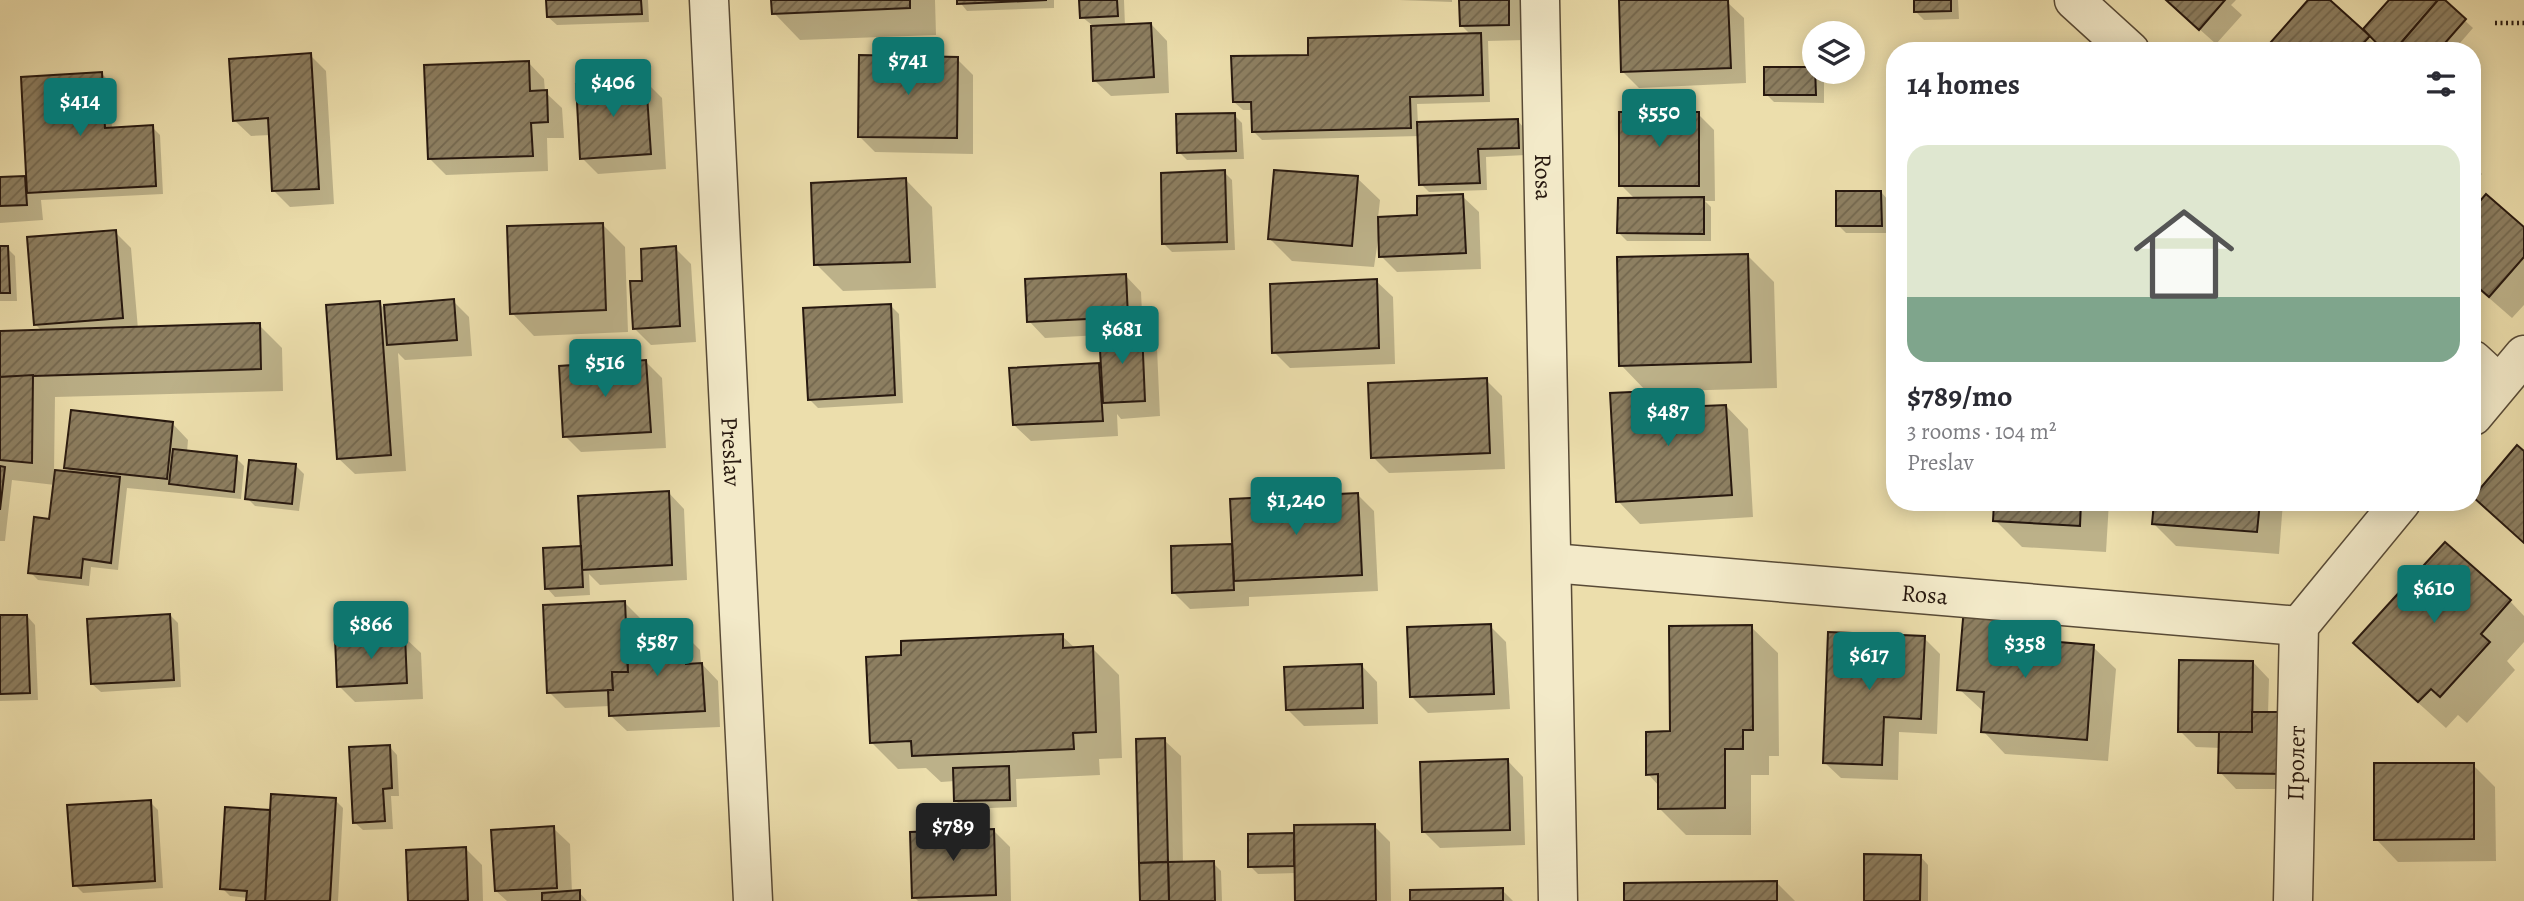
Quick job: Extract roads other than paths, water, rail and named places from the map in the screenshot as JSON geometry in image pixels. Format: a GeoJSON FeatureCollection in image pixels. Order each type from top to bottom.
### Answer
{"type":"FeatureCollection","features":[{"type":"Feature","properties":{"kind":"street","name":"Preslav"},"geometry":{"type":"LineString","coordinates":[[709,0],[752,901]]}},
{"type":"Feature","properties":{"kind":"street","name":"Rosa"},"geometry":{"type":"LineString","coordinates":[[1540,0],[1558,901]]}},
{"type":"Feature","properties":{"kind":"street"},"geometry":{"type":"LineString","coordinates":[[2074,0],[2120,42]]}},
{"type":"Feature","properties":{"kind":"street"},"geometry":{"type":"LineString","coordinates":[[2481,389],[2486,372],[2524,355]]}},
{"type":"Feature","properties":{"kind":"street"},"geometry":{"type":"LineString","coordinates":[[2299,626],[2395,511]]}},
{"type":"Feature","properties":{"kind":"street","name":"Rosa"},"geometry":{"type":"LineString","coordinates":[[1552,563],[2299,626]]}},
{"type":"Feature","properties":{"kind":"street","name":"Пролет"},"geometry":{"type":"LineString","coordinates":[[2293,901],[2299,626]]}}]}
